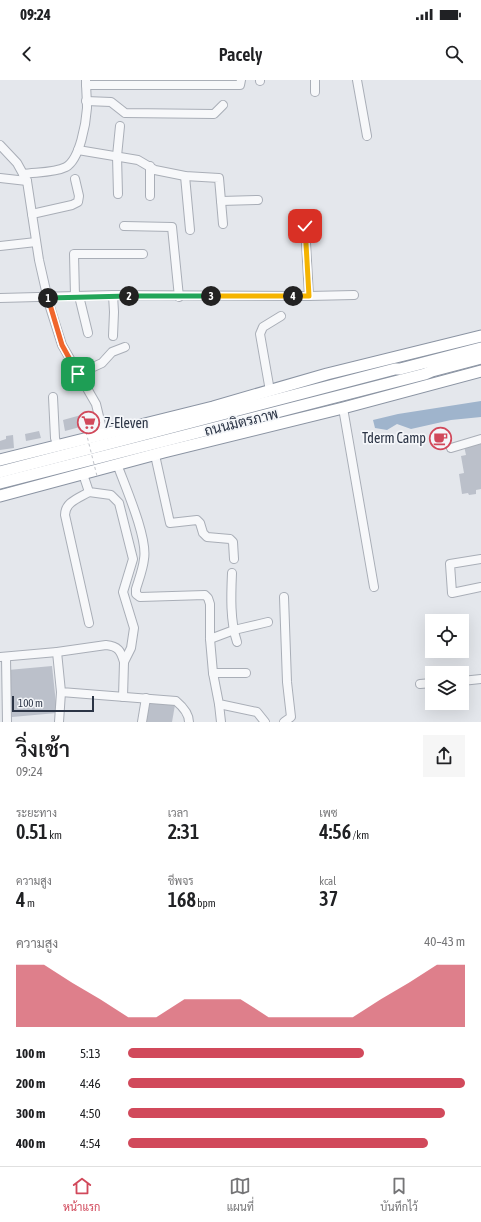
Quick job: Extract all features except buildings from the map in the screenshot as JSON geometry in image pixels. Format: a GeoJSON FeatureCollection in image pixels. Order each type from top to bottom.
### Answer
{"type":"FeatureCollection","features":[{"type":"Feature","properties":{"kind":"highway","name":"ถนนมิตรภาพ"},"geometry":{"type":"LineString","coordinates":[[0,460],[270,392],[310,379],[481,337]]}},
{"type":"Feature","properties":{"kind":"highway"},"geometry":{"type":"LineString","coordinates":[[394,369],[399,365],[479,340],[481,337]]}},
{"type":"Feature","properties":{"kind":"highway","name":"ถนนมิตรภาพ"},"geometry":{"type":"LineString","coordinates":[[0,472],[394,369],[400,370],[481,348]]}},
{"type":"Feature","properties":{"kind":"highway","name":"ถนนมิตรภาพ"},"geometry":{"type":"LineString","coordinates":[[0,483],[214,429],[481,358]]}},
{"type":"Feature","properties":{"kind":"highway"},"geometry":{"type":"LineString","coordinates":[[425,374],[433,376],[481,368]]}},
{"type":"Feature","properties":{"kind":"highway","name":"ถนนมิตรภาพ"},"geometry":{"type":"LineString","coordinates":[[0,496],[155,454],[343,408],[481,371]]}},
{"type":"Feature","properties":{"kind":"highway"},"geometry":{"type":"LineString","coordinates":[[161,419],[211,417]]}},
{"type":"Feature","properties":{"kind":"highway"},"geometry":{"type":"LineString","coordinates":[[172,450],[214,429]]}},
{"type":"Feature","properties":{"kind":"street"},"geometry":{"type":"LineString","coordinates":[[0,178],[25,177],[66,167],[73,161],[84,130],[87,107],[86,83],[240,85],[241,80]]}},
{"type":"Feature","properties":{"kind":"street"},"geometry":{"type":"LineString","coordinates":[[315,80],[315,92]]}},
{"type":"Feature","properties":{"kind":"street"},"geometry":{"type":"LineString","coordinates":[[357,80],[367,136]]}},
{"type":"Feature","properties":{"kind":"street"},"geometry":{"type":"LineString","coordinates":[[86,101],[111,102],[125,113],[214,114],[222,105]]}},
{"type":"Feature","properties":{"kind":"street"},"geometry":{"type":"LineString","coordinates":[[118,194],[117,156],[120,126]]}},
{"type":"Feature","properties":{"kind":"street"},"geometry":{"type":"LineString","coordinates":[[0,145],[17,163],[25,177],[36,242],[48,298],[62,345],[96,404],[102,429]]}},
{"type":"Feature","properties":{"kind":"street"},"geometry":{"type":"LineString","coordinates":[[78,150],[138,160],[155,170],[185,176],[219,178],[223,224]]}},
{"type":"Feature","properties":{"kind":"street"},"geometry":{"type":"LineString","coordinates":[[150,166],[150,196]]}},
{"type":"Feature","properties":{"kind":"street"},"geometry":{"type":"LineString","coordinates":[[185,176],[190,230]]}},
{"type":"Feature","properties":{"kind":"street"},"geometry":{"type":"LineString","coordinates":[[32,214],[72,205],[78,202],[79,196],[75,179]]}},
{"type":"Feature","properties":{"kind":"street"},"geometry":{"type":"LineString","coordinates":[[221,201],[258,200]]}},
{"type":"Feature","properties":{"kind":"street"},"geometry":{"type":"LineString","coordinates":[[124,226],[172,227],[179,297]]}},
{"type":"Feature","properties":{"kind":"street"},"geometry":{"type":"LineString","coordinates":[[305,226],[309,296]]}},
{"type":"Feature","properties":{"kind":"street"},"geometry":{"type":"LineString","coordinates":[[0,246],[36,242]]}},
{"type":"Feature","properties":{"kind":"street"},"geometry":{"type":"LineString","coordinates":[[88,333],[77,296],[74,254],[143,254]]}},
{"type":"Feature","properties":{"kind":"street"},"geometry":{"type":"LineString","coordinates":[[0,298],[48,298],[77,296],[179,297],[354,295]]}},
{"type":"Feature","properties":{"kind":"street"},"geometry":{"type":"LineString","coordinates":[[113,296],[113,336]]}},
{"type":"Feature","properties":{"kind":"street"},"geometry":{"type":"LineString","coordinates":[[270,392],[260,334],[263,327],[280,316]]}},
{"type":"Feature","properties":{"kind":"street"},"geometry":{"type":"LineString","coordinates":[[78,374],[102,363],[112,352],[125,348]]}},
{"type":"Feature","properties":{"kind":"street"},"geometry":{"type":"LineString","coordinates":[[53,397],[55,438],[57,445]]}},
{"type":"Feature","properties":{"kind":"street"},"geometry":{"type":"LineString","coordinates":[[343,408],[374,587]]}},
{"type":"Feature","properties":{"kind":"street"},"geometry":{"type":"LineString","coordinates":[[451,448],[481,439]]}},
{"type":"Feature","properties":{"kind":"street"},"geometry":{"type":"LineString","coordinates":[[155,454],[170,523],[197,520],[200,523],[202,533],[207,537],[230,539],[233,542],[234,559]]}},
{"type":"Feature","properties":{"kind":"street"},"geometry":{"type":"LineString","coordinates":[[117,464],[142,534],[145,559],[136,589],[136,594],[140,597],[205,595],[208,598],[210,604],[210,639],[213,673],[221,722]]}},
{"type":"Feature","properties":{"kind":"street"},"geometry":{"type":"LineString","coordinates":[[83,474],[88,492]]}},
{"type":"Feature","properties":{"kind":"street"},"geometry":{"type":"LineString","coordinates":[[89,623],[65,515],[65,509],[71,502],[88,492],[111,495],[119,503],[133,559],[123,592],[134,628],[131,648],[124,662]]}},
{"type":"Feature","properties":{"kind":"street"},"geometry":{"type":"LineString","coordinates":[[481,560],[450,564],[452,593],[481,587]]}},
{"type":"Feature","properties":{"kind":"street"},"geometry":{"type":"LineString","coordinates":[[232,573],[231,590],[234,630],[238,642]]}},
{"type":"Feature","properties":{"kind":"street"},"geometry":{"type":"LineString","coordinates":[[284,598],[287,682],[291,717],[284,722]]}},
{"type":"Feature","properties":{"kind":"street"},"geometry":{"type":"LineString","coordinates":[[210,639],[234,630],[268,622]]}},
{"type":"Feature","properties":{"kind":"street"},"geometry":{"type":"LineString","coordinates":[[7,722],[3,657],[57,652],[106,645],[113,646],[118,649],[124,662],[124,697]]}},
{"type":"Feature","properties":{"kind":"street"},"geometry":{"type":"LineString","coordinates":[[57,652],[61,692],[59,722]]}},
{"type":"Feature","properties":{"kind":"street"},"geometry":{"type":"LineString","coordinates":[[213,673],[246,673]]}},
{"type":"Feature","properties":{"kind":"street"},"geometry":{"type":"LineString","coordinates":[[469,680],[481,679]]}},
{"type":"Feature","properties":{"kind":"street"},"geometry":{"type":"LineString","coordinates":[[420,684],[425,684]]}},
{"type":"Feature","properties":{"kind":"street"},"geometry":{"type":"LineString","coordinates":[[61,692],[176,700],[182,707],[189,719],[189,722]]}},
{"type":"Feature","properties":{"kind":"street"},"geometry":{"type":"LineString","coordinates":[[142,722],[146,698]]}},
{"type":"Feature","properties":{"kind":"street"},"geometry":{"type":"LineString","coordinates":[[219,704],[257,712],[265,722]]}},
{"type":"Feature","properties":{"kind":"path"},"geometry":{"type":"LineString","coordinates":[[86,432],[97,476]]}},
{"type":"Feature","properties":{"kind":"water"},"geometry":{"type":"Polygon","coordinates":[[[481,401],[481,417],[451,420],[411,429],[397,424],[387,430],[375,428],[373,420],[398,414],[481,401]]]}},
{"type":"Feature","properties":{"kind":"place","name":"7-Eleven"},"geometry":{"type":"Point","coordinates":[89,423]}},
{"type":"Feature","properties":{"kind":"place","name":"Tderm Camp"},"geometry":{"type":"Point","coordinates":[441,438]}},
{"type":"Feature","properties":{"kind":"route"},"geometry":{"type":"LineString","coordinates":[[78,374],[62,345],[48,298],[75,296],[309,296],[305,226]]}}]}
